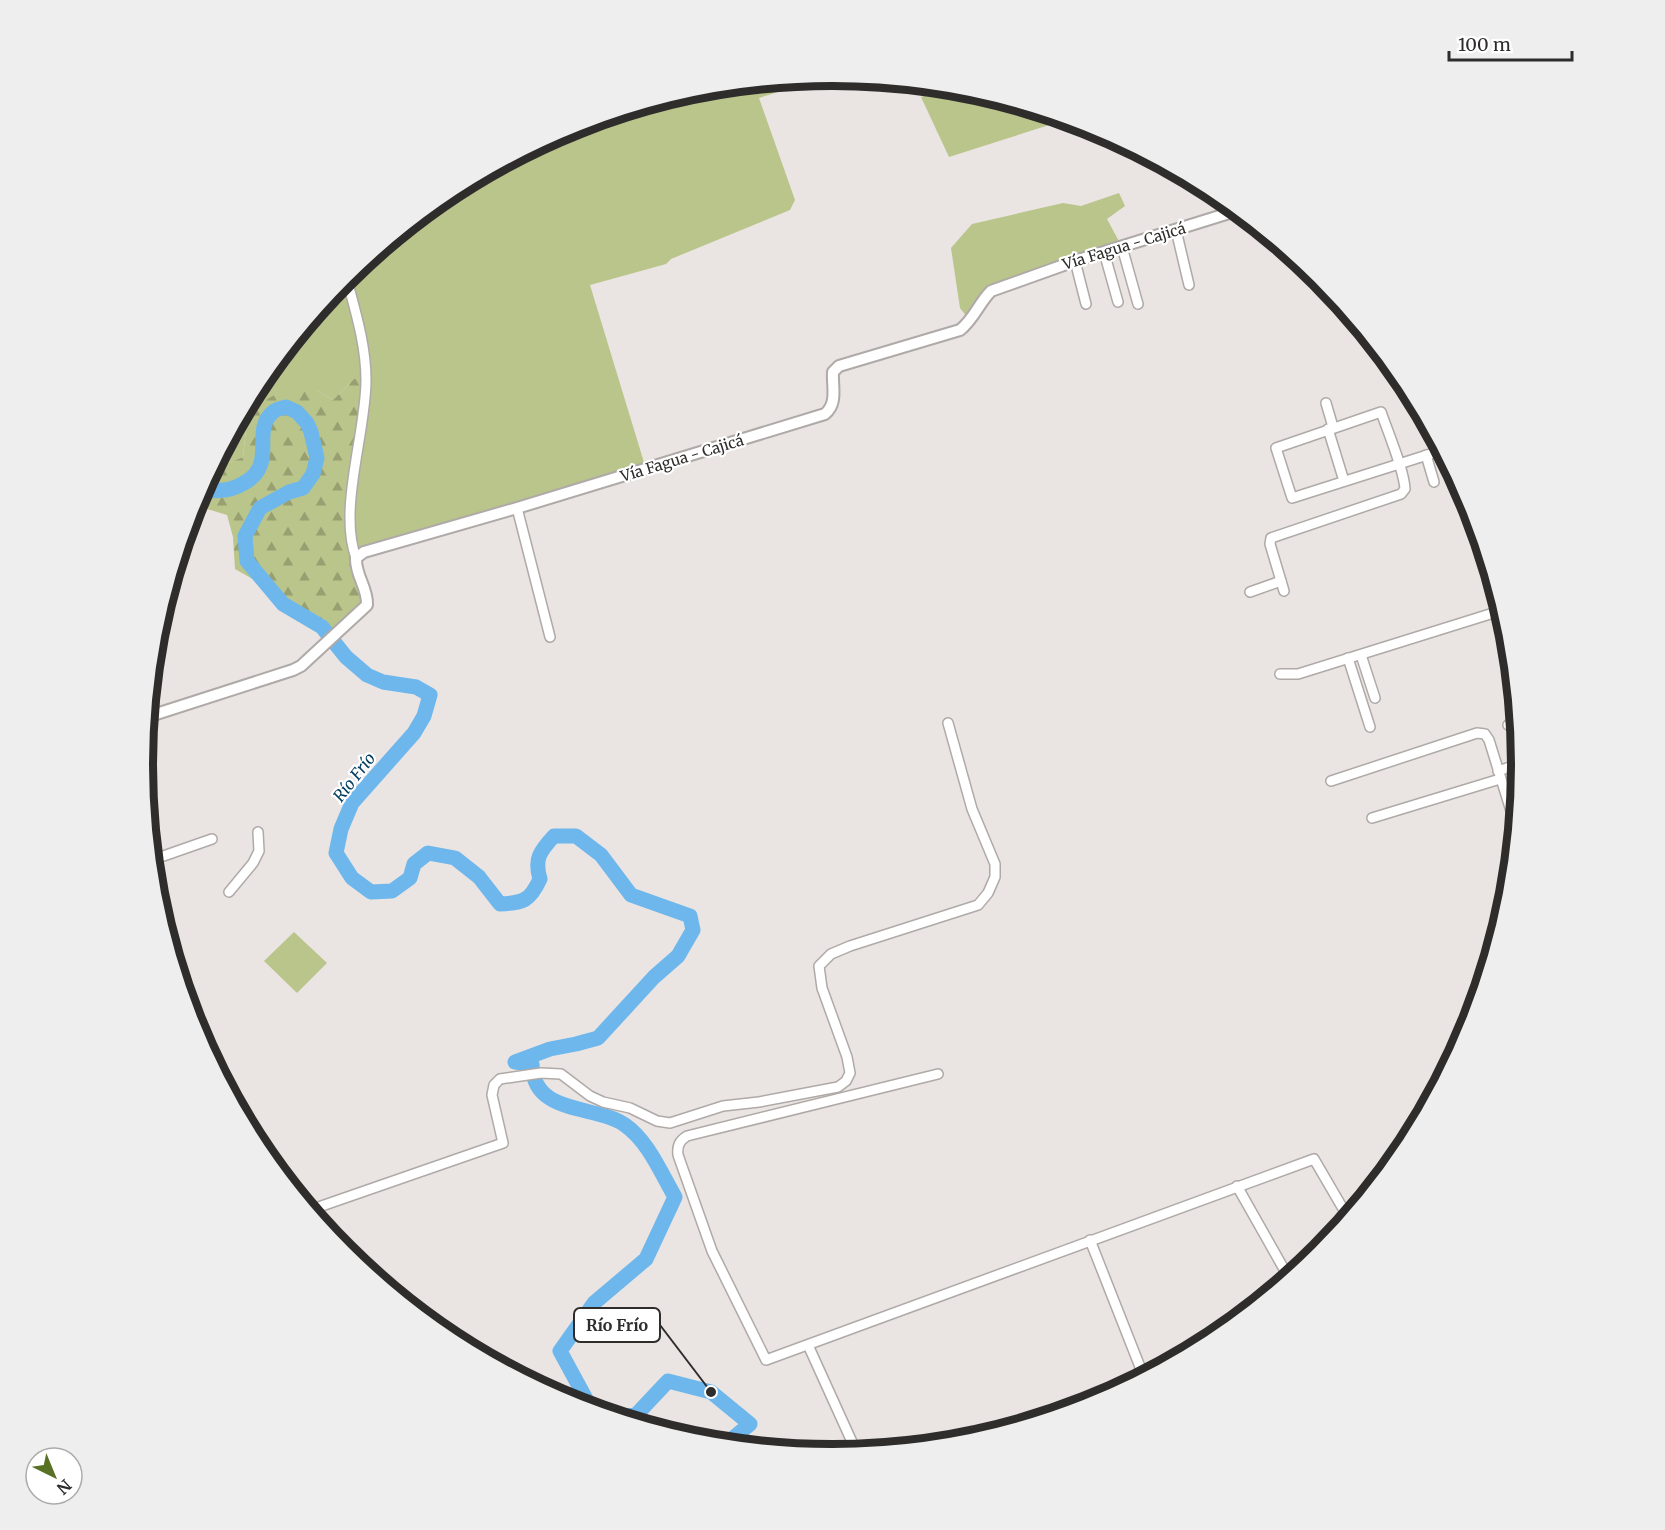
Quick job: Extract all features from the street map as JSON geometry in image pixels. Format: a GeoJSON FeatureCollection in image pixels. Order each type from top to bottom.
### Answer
{"type":"FeatureCollection","features":[{"type":"Feature","properties":{"kind":"street","name":"Vía Fagua - Cajicá"},"geometry":{"type":"LineString","coordinates":[[356,558],[364,552],[825,414],[832,408],[833,372],[839,366],[960,330],[971,322],[984,298],[991,291],[1075,261],[1228,213]]}},
{"type":"Feature","properties":{"kind":"street"},"geometry":{"type":"LineString","coordinates":[[1176,230],[1189,285]]}},
{"type":"Feature","properties":{"kind":"street"},"geometry":{"type":"LineString","coordinates":[[1122,247],[1138,304]]}},
{"type":"Feature","properties":{"kind":"street"},"geometry":{"type":"LineString","coordinates":[[1104,252],[1118,302]]}},
{"type":"Feature","properties":{"kind":"street"},"geometry":{"type":"LineString","coordinates":[[1075,261],[1086,304]]}},
{"type":"Feature","properties":{"kind":"street"},"geometry":{"type":"LineString","coordinates":[[155,715],[301,666],[367,605],[368,598],[356,566],[349,531],[366,381],[362,338],[349,288]]}},
{"type":"Feature","properties":{"kind":"street"},"geometry":{"type":"LineString","coordinates":[[1326,403],[1344,481]]}},
{"type":"Feature","properties":{"kind":"street"},"geometry":{"type":"LineString","coordinates":[[1284,591],[1270,544],[1271,538],[1401,494],[1405,489],[1405,483],[1398,463],[1381,412],[1276,448],[1292,498],[1398,463],[1436,452]]}},
{"type":"Feature","properties":{"kind":"street"},"geometry":{"type":"LineString","coordinates":[[1426,455],[1434,483]]}},
{"type":"Feature","properties":{"kind":"street"},"geometry":{"type":"LineString","coordinates":[[517,508],[550,637]]}},
{"type":"Feature","properties":{"kind":"street"},"geometry":{"type":"LineString","coordinates":[[1250,592],[1281,581]]}},
{"type":"Feature","properties":{"kind":"street"},"geometry":{"type":"LineString","coordinates":[[1280,674],[1298,674],[1495,613]]}},
{"type":"Feature","properties":{"kind":"street"},"geometry":{"type":"LineString","coordinates":[[1361,655],[1376,698]]}},
{"type":"Feature","properties":{"kind":"street"},"geometry":{"type":"LineString","coordinates":[[1348,658],[1370,727]]}},
{"type":"Feature","properties":{"kind":"street"},"geometry":{"type":"LineString","coordinates":[[317,1207],[503,1143],[492,1095],[494,1085],[500,1079],[525,1075],[561,1074],[590,1096],[603,1102],[630,1108],[657,1121],[670,1123],[723,1107],[838,1087],[846,1081],[850,1074],[847,1057],[822,988],[819,966],[831,954],[850,946],[978,905],[988,893],[995,877],[995,864],[972,809],[948,723]]}},
{"type":"Feature","properties":{"kind":"street"},"geometry":{"type":"LineString","coordinates":[[1331,780],[1477,733],[1485,734],[1489,740],[1511,811]]}},
{"type":"Feature","properties":{"kind":"street"},"geometry":{"type":"LineString","coordinates":[[1372,818],[1499,775],[1512,768]]}},
{"type":"Feature","properties":{"kind":"street"},"geometry":{"type":"LineString","coordinates":[[229,891],[253,863],[259,851],[258,832]]}},
{"type":"Feature","properties":{"kind":"street"},"geometry":{"type":"LineString","coordinates":[[160,857],[212,839]]}},
{"type":"Feature","properties":{"kind":"street"},"geometry":{"type":"LineString","coordinates":[[938,1074],[687,1136],[681,1140],[677,1147],[712,1251],[766,1360],[1314,1159],[1345,1211]]}},
{"type":"Feature","properties":{"kind":"street"},"geometry":{"type":"LineString","coordinates":[[1237,1186],[1285,1272]]}},
{"type":"Feature","properties":{"kind":"street"},"geometry":{"type":"LineString","coordinates":[[1090,1240],[1141,1370]]}},
{"type":"Feature","properties":{"kind":"street"},"geometry":{"type":"LineString","coordinates":[[808,1344],[853,1444]]}},
{"type":"Feature","properties":{"kind":"green space"},"geometry":{"type":"Polygon","coordinates":[[[794,87],[759,98],[795,200],[790,210],[671,259],[666,264],[590,285],[646,469],[364,552],[353,549],[355,378],[333,400],[316,390],[254,409],[293,351],[352,285],[384,254],[455,200],[532,156],[572,137],[614,122],[700,99],[744,91],[794,87]]]}},
{"type":"Feature","properties":{"kind":"green space"},"geometry":{"type":"Polygon","coordinates":[[[933,93],[965,99],[1055,123],[949,157],[921,97],[933,93]]]}},
{"type":"Feature","properties":{"kind":"green space"},"geometry":{"type":"Polygon","coordinates":[[[1119,193],[1125,206],[1107,219],[1122,247],[991,291],[971,322],[960,308],[951,248],[972,224],[1063,203],[1081,206],[1119,193]]]}},
{"type":"Feature","properties":{"kind":"green space"},"geometry":{"type":"Polygon","coordinates":[[[355,378],[366,381],[350,514],[368,598],[339,630],[335,626],[327,634],[312,620],[283,604],[265,583],[256,581],[235,569],[233,537],[227,515],[204,508],[223,465],[243,457],[247,420],[256,406],[281,391],[316,390],[333,400],[355,378]]]}},
{"type":"Feature","properties":{"kind":"green space"},"geometry":{"type":"Polygon","coordinates":[[[247,420],[243,457],[223,465],[247,420]]]}},
{"type":"Feature","properties":{"kind":"green space"},"geometry":{"type":"Polygon","coordinates":[[[294,932],[327,963],[297,993],[264,961],[294,932]]]}},
{"type":"Feature","properties":{"kind":"waterway","name":"Río Frío"},"geometry":{"type":"LineString","coordinates":[[211,490],[233,488],[248,480],[257,471],[261,462],[263,430],[266,421],[274,411],[286,407],[297,412],[307,423],[311,432],[317,458],[313,474],[303,488],[289,492],[260,508],[245,536],[247,561],[283,604],[322,627],[346,657],[367,675],[383,682],[416,687],[430,695],[424,716],[414,733],[352,803],[341,829],[336,853],[352,878],[371,892],[392,891],[410,878],[414,864],[428,853],[455,858],[479,877],[500,904],[515,903],[525,899],[533,892],[540,879],[538,861],[545,846],[554,836],[576,836],[601,855],[631,895],[690,916],[693,930],[678,956],[654,977],[598,1038],[550,1049],[515,1062],[532,1064],[535,1081],[543,1093],[554,1101],[612,1118],[625,1125],[641,1140],[675,1197],[646,1259],[594,1303],[560,1351],[585,1398]]}},
{"type":"Feature","properties":{"kind":"waterway","name":"Río Frío"},"geometry":{"type":"LineString","coordinates":[[636,1415],[668,1381],[711,1392],[750,1424],[734,1437]]}},
{"type":"Feature","properties":{"kind":"place","name":"Río Frío"},"geometry":{"type":"Point","coordinates":[711,1392]}}]}
